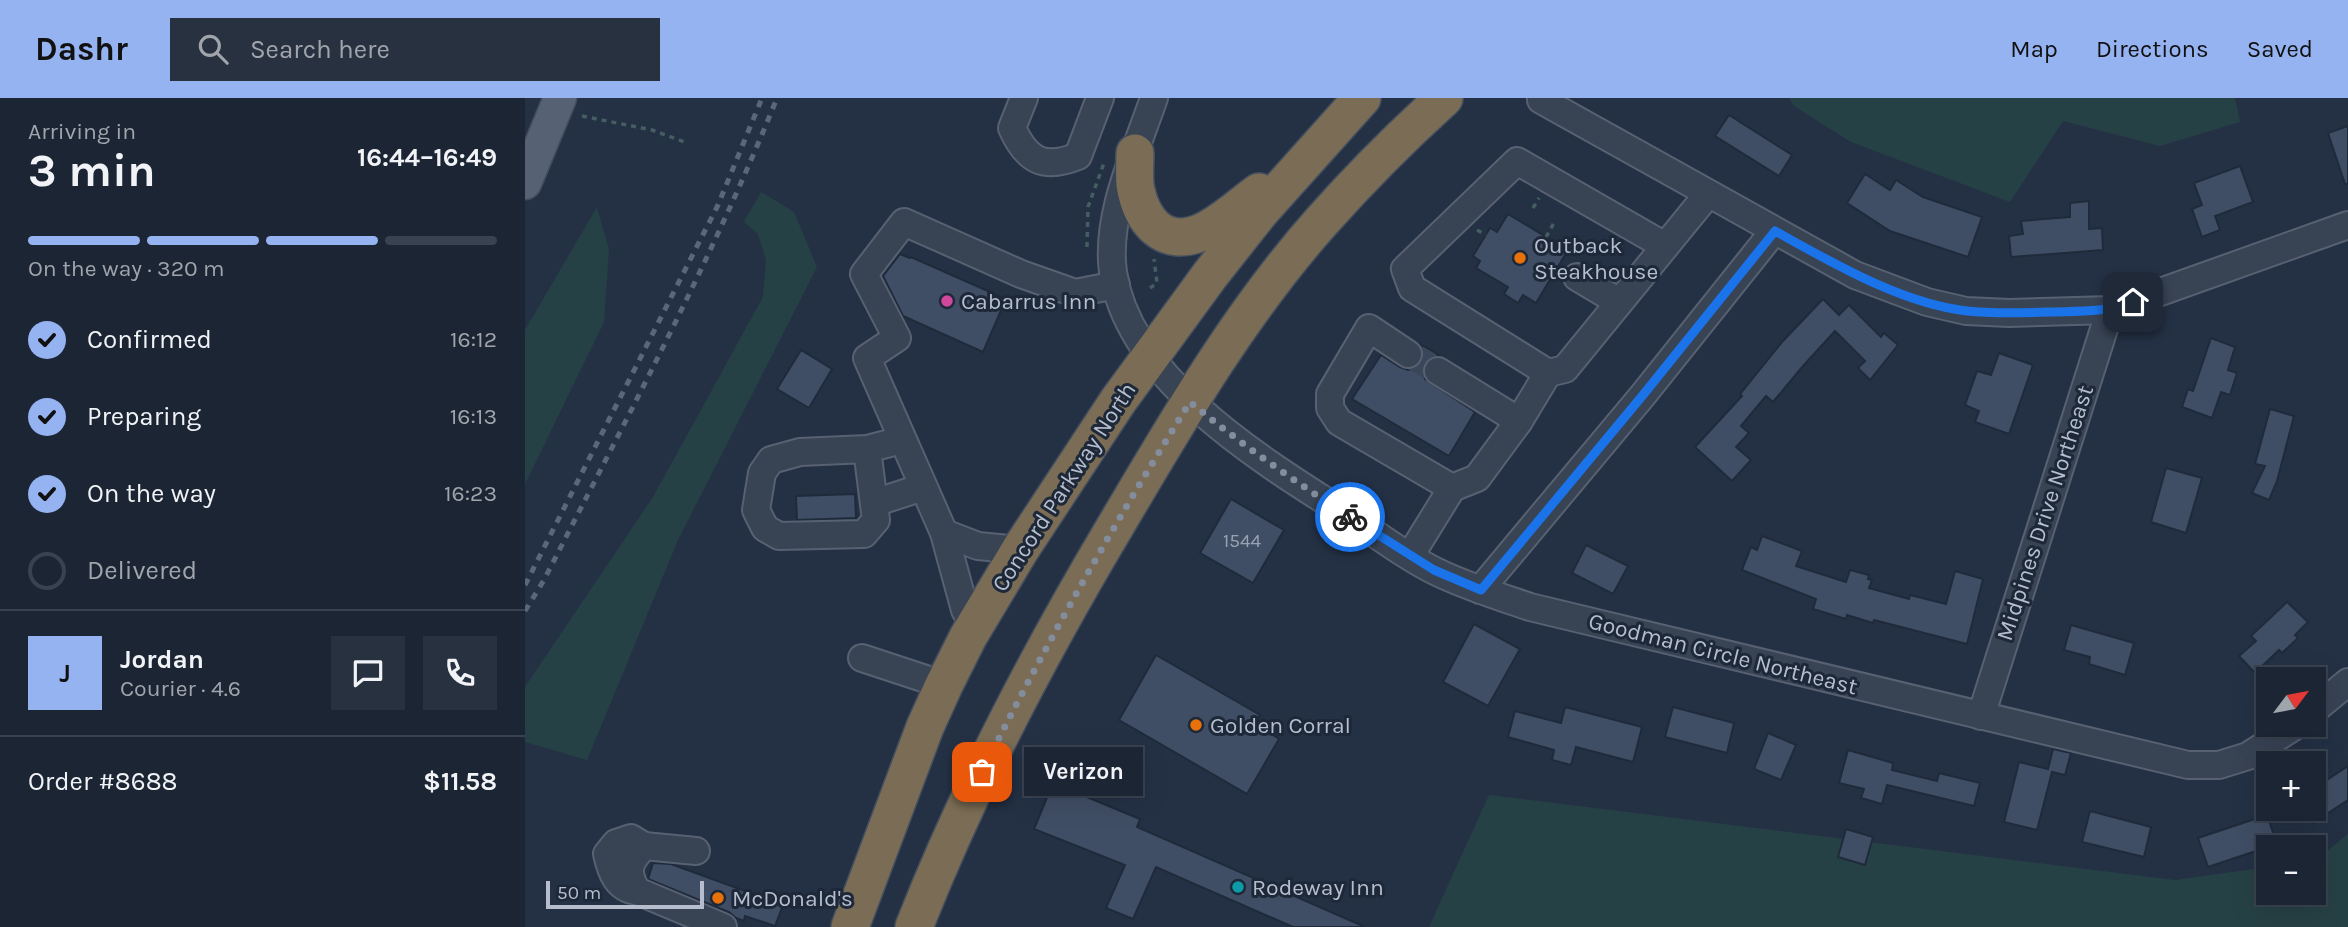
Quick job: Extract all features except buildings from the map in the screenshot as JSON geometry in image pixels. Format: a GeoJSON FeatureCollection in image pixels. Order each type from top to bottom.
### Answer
{"type":"FeatureCollection","features":[{"type":"Feature","properties":{"kind":"highway","name":"Concord Parkway North"},"geometry":{"type":"LineString","coordinates":[[851,927],[925,727],[977,623],[1020,550],[1113,407],[1150,357],[1259,213],[1362,98]]}},
{"type":"Feature","properties":{"kind":"highway"},"geometry":{"type":"LineString","coordinates":[[914,927],[967,802],[1028,678],[1085,576],[1190,402],[1253,309],[1320,223],[1366,172],[1444,98]]}},
{"type":"Feature","properties":{"kind":"highway"},"geometry":{"type":"LineString","coordinates":[[1135,153],[1135,185],[1142,210],[1153,228],[1176,238],[1189,237],[1213,225],[1316,149]]}},
{"type":"Feature","properties":{"kind":"main road"},"geometry":{"type":"LineString","coordinates":[[525,183],[571,107]]}},
{"type":"Feature","properties":{"kind":"street"},"geometry":{"type":"LineString","coordinates":[[1024,98],[1012,128],[1020,146],[1037,161],[1062,163],[1078,156],[1100,98]]}},
{"type":"Feature","properties":{"kind":"street","name":"Goodman Circle Northeast"},"geometry":{"type":"LineString","coordinates":[[1154,98],[1117,211],[1111,240],[1116,285],[1131,323],[1150,357],[1190,402],[1237,440],[1290,479],[1434,570],[1481,590],[1543,610],[2188,765],[2219,765],[2248,756],[2278,737]]}},
{"type":"Feature","properties":{"kind":"street"},"geometry":{"type":"LineString","coordinates":[[1541,100],[1856,275],[1927,302],[1966,311],[2009,313],[2110,310],[2348,225]]}},
{"type":"Feature","properties":{"kind":"street"},"geometry":{"type":"LineString","coordinates":[[1665,246],[1517,161],[1405,269],[1412,288],[1548,373],[1565,369],[1708,194]]}},
{"type":"Feature","properties":{"kind":"street"},"geometry":{"type":"LineString","coordinates":[[977,623],[970,619],[965,610],[944,533],[867,358],[897,338],[864,274],[904,222],[1021,274],[1075,293],[1116,285]]}},
{"type":"Feature","properties":{"kind":"street"},"geometry":{"type":"LineString","coordinates":[[1481,590],[1775,231]]}},
{"type":"Feature","properties":{"kind":"street"},"geometry":{"type":"LineString","coordinates":[[1577,276],[1619,302]]}},
{"type":"Feature","properties":{"kind":"street","name":"Midpines Drive Northeast"},"geometry":{"type":"LineString","coordinates":[[1981,716],[2110,310]]}},
{"type":"Feature","properties":{"kind":"street"},"geometry":{"type":"LineString","coordinates":[[1408,354],[1369,328],[1330,394],[1329,408],[1339,422],[1452,488]]}},
{"type":"Feature","properties":{"kind":"street"},"geometry":{"type":"LineString","coordinates":[[1438,371],[1519,421]]}},
{"type":"Feature","properties":{"kind":"street"},"geometry":{"type":"LineString","coordinates":[[1410,556],[1452,488],[1477,478],[1519,421],[1548,373]]}},
{"type":"Feature","properties":{"kind":"street"},"geometry":{"type":"LineString","coordinates":[[867,450],[876,520],[864,534],[779,536],[765,528],[756,510],[762,473],[771,460],[800,452],[867,450],[902,440]]}},
{"type":"Feature","properties":{"kind":"street"},"geometry":{"type":"LineString","coordinates":[[874,503],[923,487]]}},
{"type":"Feature","properties":{"kind":"street"},"geometry":{"type":"LineString","coordinates":[[944,533],[978,546],[1020,550]]}},
{"type":"Feature","properties":{"kind":"street"},"geometry":{"type":"LineString","coordinates":[[862,658],[944,685]]}},
{"type":"Feature","properties":{"kind":"street"},"geometry":{"type":"LineString","coordinates":[[2326,700],[2348,682]]}},
{"type":"Feature","properties":{"kind":"street"},"geometry":{"type":"LineString","coordinates":[[696,851],[645,846],[632,859],[629,878],[637,891],[723,927]]}},
{"type":"Feature","properties":{"kind":"path"},"geometry":{"type":"LineString","coordinates":[[571,107],[687,143]]}},
{"type":"Feature","properties":{"kind":"path"},"geometry":{"type":"LineString","coordinates":[[1546,237],[1555,221]]}},
{"type":"Feature","properties":{"kind":"path"},"geometry":{"type":"LineString","coordinates":[[1150,288],[1157,283],[1153,254]]}},
{"type":"Feature","properties":{"kind":"green space"},"geometry":{"type":"Polygon","coordinates":[[[1789,98],[2235,98],[2240,122],[2160,146],[2063,121],[2010,202],[1851,142],[1794,106],[1789,98]]]}},
{"type":"Feature","properties":{"kind":"green space"},"geometry":{"type":"Polygon","coordinates":[[[761,192],[794,212],[817,267],[678,540],[587,760],[525,742],[525,687],[653,497],[763,297],[766,260],[758,234],[744,222],[761,192]]]}},
{"type":"Feature","properties":{"kind":"green space"},"geometry":{"type":"Polygon","coordinates":[[[597,207],[609,250],[604,322],[525,484],[525,330],[597,207]]]}},
{"type":"Feature","properties":{"kind":"green space"},"geometry":{"type":"Polygon","coordinates":[[[1489,795],[2175,880],[2256,869],[2256,905],[2326,905],[2326,852],[2348,834],[2348,927],[1429,927],[1489,795]]]}},
{"type":"Feature","properties":{"kind":"tunnel"},"geometry":{"type":"LineString","coordinates":[[1408,354],[1438,371]]}},
{"type":"Feature","properties":{"kind":"railway"},"geometry":{"type":"LineString","coordinates":[[525,585],[718,205],[762,98]]}},
{"type":"Feature","properties":{"kind":"railway"},"geometry":{"type":"LineString","coordinates":[[525,611],[544,580],[666,342],[724,221],[777,98]]}},
{"type":"Feature","properties":{"kind":"way so far"},"geometry":{"type":"LineString","coordinates":[[982,772],[1028,678],[1085,576],[1190,402],[1290,479],[1350,517]]}},
{"type":"Feature","properties":{"kind":"place","name":"Outback Steakhouse"},"geometry":{"type":"Point","coordinates":[1520,258]}},
{"type":"Feature","properties":{"kind":"place","name":"Cabarrus Inn"},"geometry":{"type":"Point","coordinates":[947,301]}},
{"type":"Feature","properties":{"kind":"place","name":"Golden Corral"},"geometry":{"type":"Point","coordinates":[1196,725]}},
{"type":"Feature","properties":{"kind":"place","name":"Verizon"},"geometry":{"type":"Point","coordinates":[982,772]}},
{"type":"Feature","properties":{"kind":"place","name":"Rodeway Inn"},"geometry":{"type":"Point","coordinates":[1238,887]}},
{"type":"Feature","properties":{"kind":"place","name":"McDonald's"},"geometry":{"type":"Point","coordinates":[718,898]}},
{"type":"Feature","properties":{"kind":"route"},"geometry":{"type":"LineString","coordinates":[[1350,517],[1434,570],[1481,590],[1775,231],[1856,275],[1927,302],[1966,311],[2009,313],[2110,310],[2133,302]]}}]}
